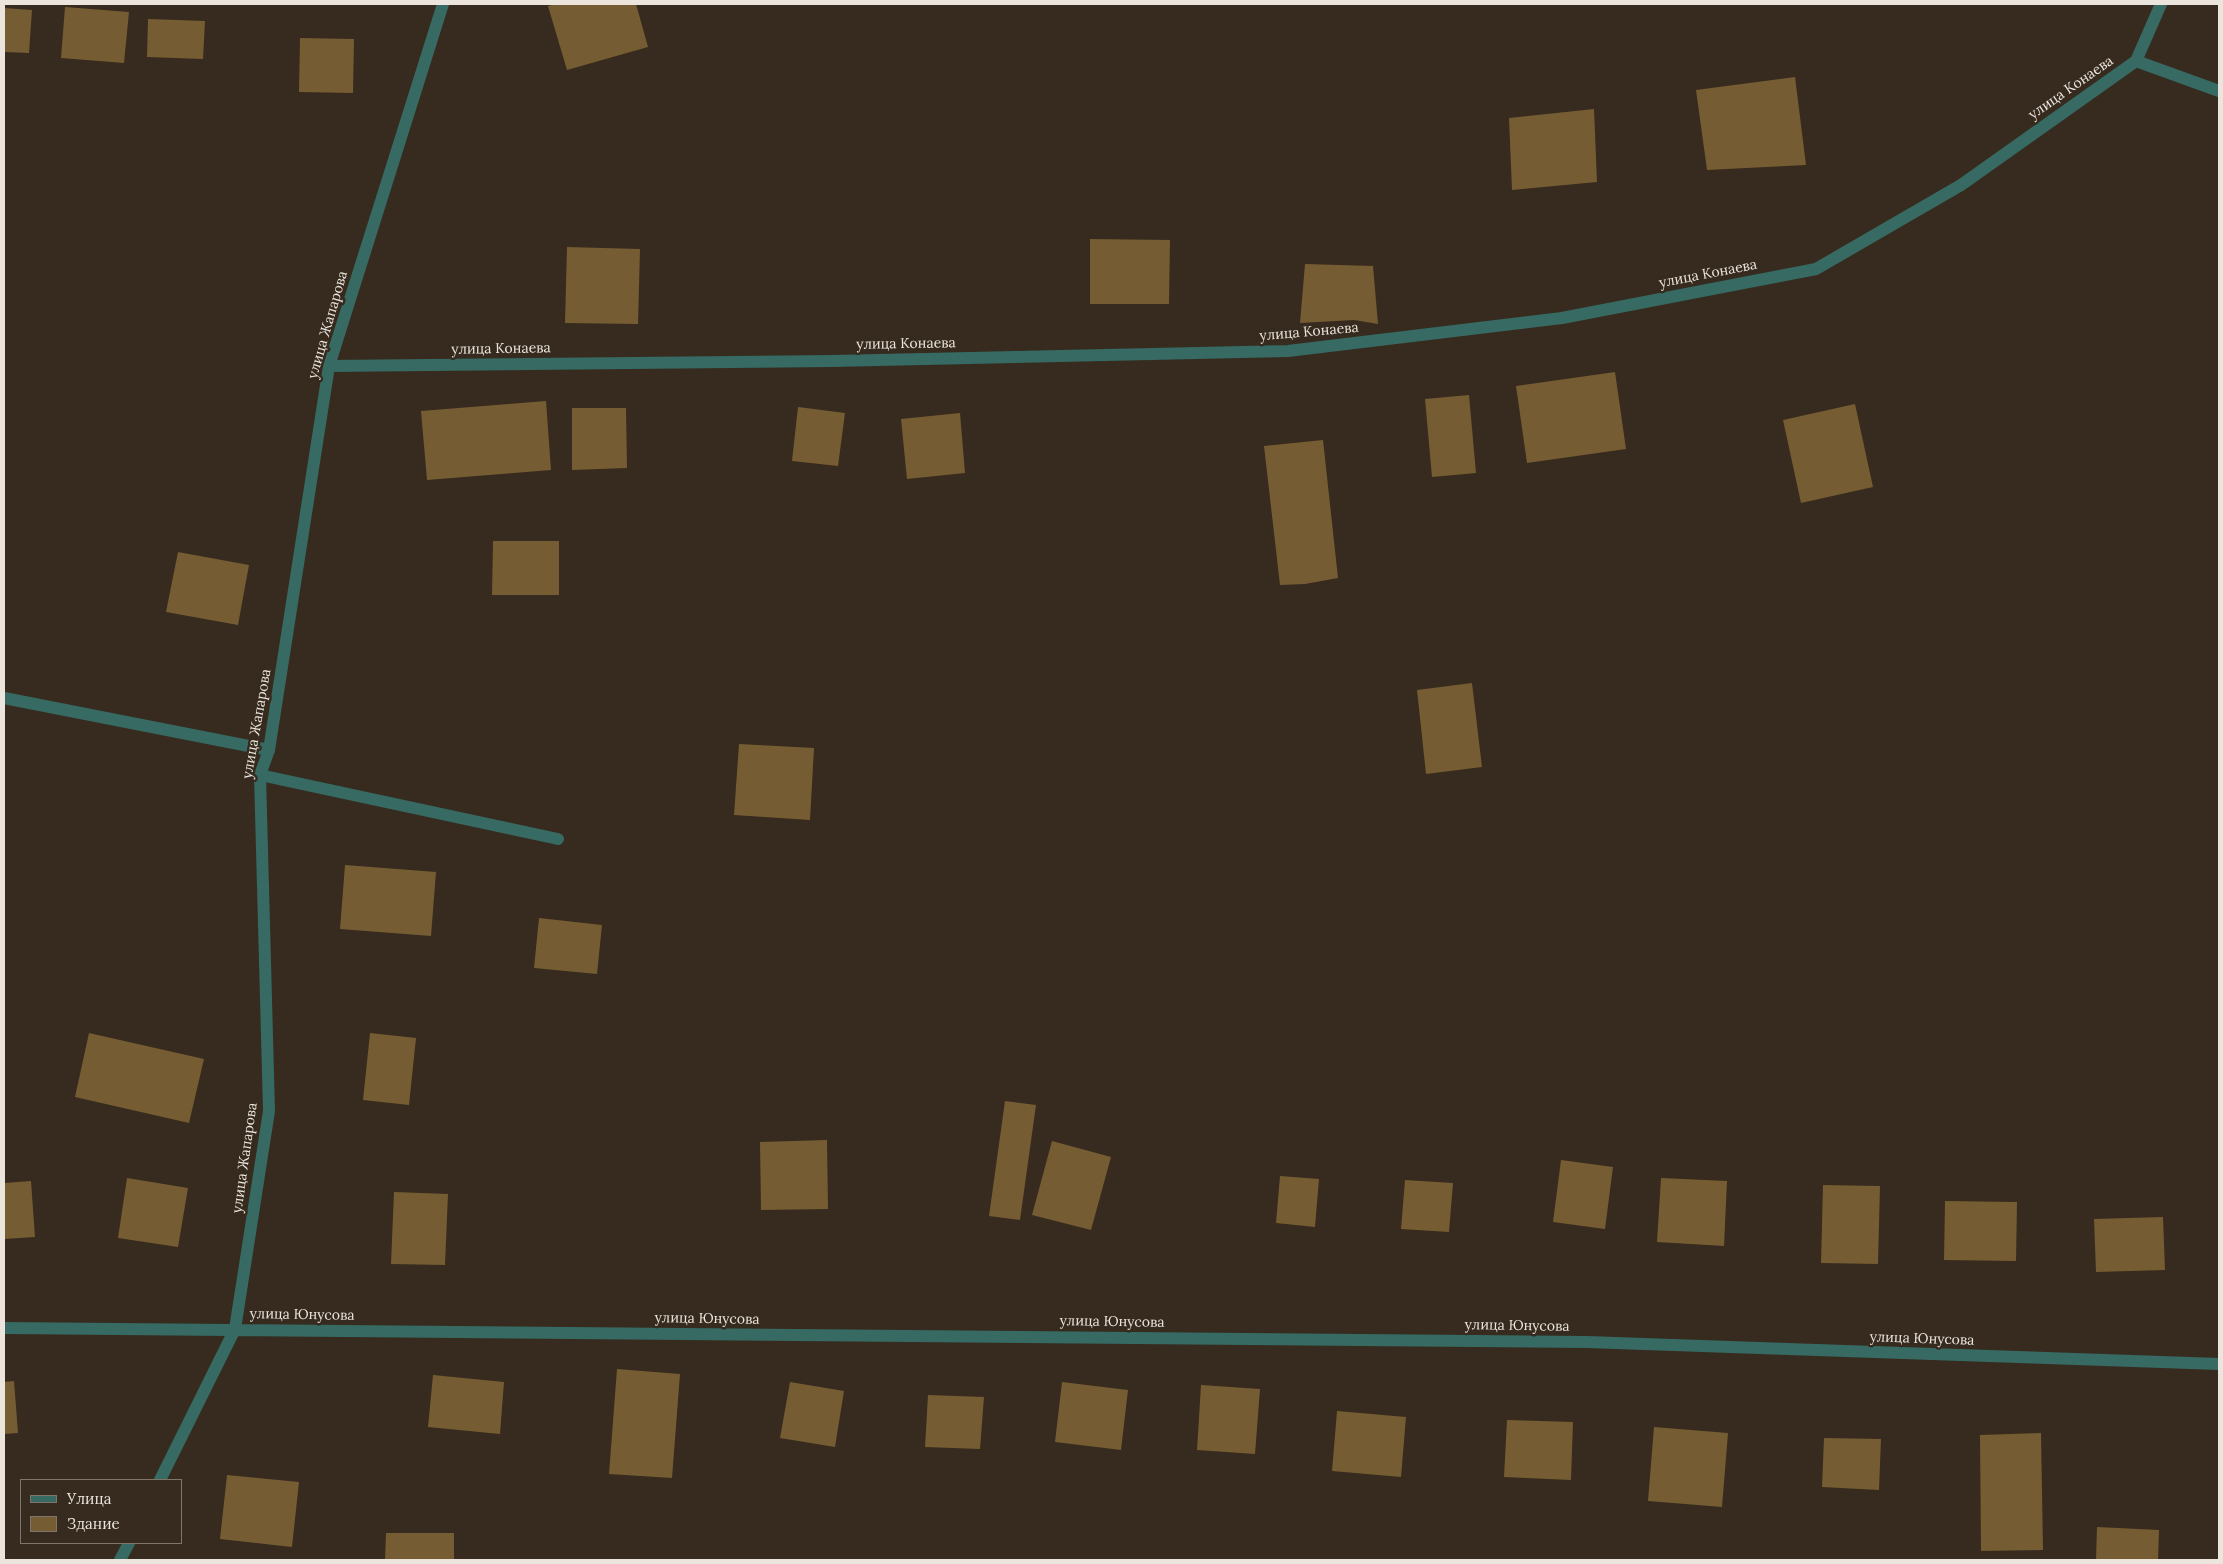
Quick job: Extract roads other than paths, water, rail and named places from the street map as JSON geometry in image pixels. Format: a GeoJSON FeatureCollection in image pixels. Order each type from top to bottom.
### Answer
{"type":"FeatureCollection","features":[{"type":"Feature","properties":{"kind":"street","name":"улица Жапарова"},"geometry":{"type":"LineString","coordinates":[[160,1479],[235,1329],[269,1112],[260,775],[269,750],[329,366],[443,4]]}},
{"type":"Feature","properties":{"kind":"street"},"geometry":{"type":"LineString","coordinates":[[2136,61],[2161,4]]}},
{"type":"Feature","properties":{"kind":"street","name":"улица Конаева"},"geometry":{"type":"LineString","coordinates":[[329,366],[833,361],[1288,352],[1562,318],[1816,269],[1961,185],[2136,61],[2219,91]]}},
{"type":"Feature","properties":{"kind":"street"},"geometry":{"type":"LineString","coordinates":[[4,698],[269,750]]}},
{"type":"Feature","properties":{"kind":"street"},"geometry":{"type":"LineString","coordinates":[[260,775],[558,839]]}},
{"type":"Feature","properties":{"kind":"street","name":"улица Юнусова"},"geometry":{"type":"LineString","coordinates":[[4,1328],[1587,1342],[2219,1364]]}},
{"type":"Feature","properties":{"kind":"street"},"geometry":{"type":"LineString","coordinates":[[120,1560],[128,1544]]}}]}
